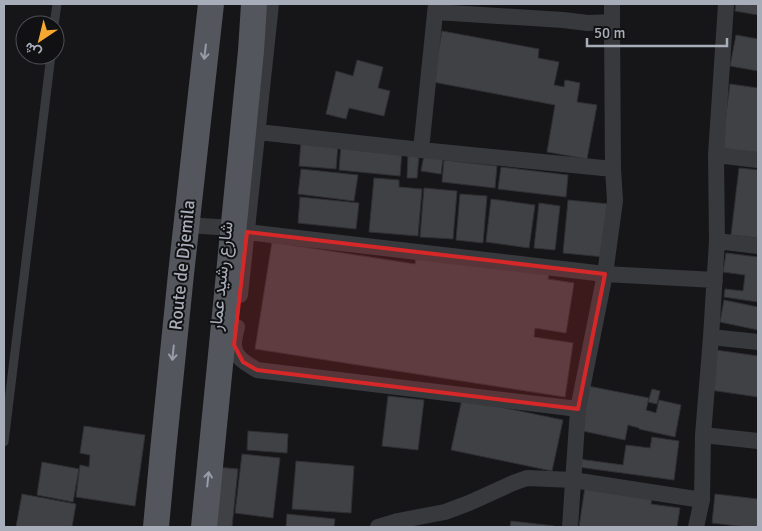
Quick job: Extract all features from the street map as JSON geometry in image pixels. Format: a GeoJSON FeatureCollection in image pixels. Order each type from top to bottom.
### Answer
{"type":"FeatureCollection","features":[{"type":"Feature","properties":{"kind":"main road","name":"Route de Djemila"},"geometry":{"type":"LineString","coordinates":[[156,527],[186,225],[211,4]]}},
{"type":"Feature","properties":{"kind":"main road"},"geometry":{"type":"LineString","coordinates":[[204,527],[240,230],[254,4]]}},
{"type":"Feature","properties":{"kind":"street","name":"شارع رشيد عمار"},"geometry":{"type":"LineString","coordinates":[[271,4],[258,132],[240,230],[234,345],[237,354],[244,362],[257,370],[578,409]]}},
{"type":"Feature","properties":{"kind":"street"},"geometry":{"type":"LineString","coordinates":[[570,527],[578,409],[605,274],[615,201],[613,169],[612,4]]}},
{"type":"Feature","properties":{"kind":"street"},"geometry":{"type":"LineString","coordinates":[[696,527],[702,500],[703,434],[715,280],[717,241],[716,155],[726,4]]}},
{"type":"Feature","properties":{"kind":"street"},"geometry":{"type":"LineString","coordinates":[[421,150],[435,8],[588,23],[612,22]]}},
{"type":"Feature","properties":{"kind":"street"},"geometry":{"type":"LineString","coordinates":[[258,132],[613,169]]}},
{"type":"Feature","properties":{"kind":"street"},"geometry":{"type":"LineString","coordinates":[[716,155],[758,160]]}},
{"type":"Feature","properties":{"kind":"street"},"geometry":{"type":"LineString","coordinates":[[186,225],[605,274],[715,280]]}},
{"type":"Feature","properties":{"kind":"street"},"geometry":{"type":"LineString","coordinates":[[717,241],[758,246]]}},
{"type":"Feature","properties":{"kind":"street"},"geometry":{"type":"LineString","coordinates":[[711,337],[758,342]]}},
{"type":"Feature","properties":{"kind":"street"},"geometry":{"type":"LineString","coordinates":[[703,434],[758,441]]}},
{"type":"Feature","properties":{"kind":"street"},"geometry":{"type":"LineString","coordinates":[[378,527],[445,512],[526,478],[572,480],[702,500]]}},
{"type":"Feature","properties":{"kind":"lane"},"geometry":{"type":"LineString","coordinates":[[4,442],[50,65]]}},
{"type":"Feature","properties":{"kind":"highlighted area"},"geometry":{"type":"Polygon","coordinates":[[[247,232],[605,274],[578,409],[257,370],[243,362],[234,345],[247,232]]]}},
{"type":"Feature","properties":{"kind":"building"},"geometry":{"type":"Polygon","coordinates":[[[736,4],[758,4],[758,15],[735,11],[736,4]]]}},
{"type":"Feature","properties":{"kind":"building"},"geometry":{"type":"Polygon","coordinates":[[[442,31],[539,49],[538,58],[559,62],[554,85],[564,87],[565,80],[580,83],[577,102],[597,105],[587,159],[547,152],[555,105],[433,82],[442,31]]]}},
{"type":"Feature","properties":{"kind":"building"},"geometry":{"type":"Polygon","coordinates":[[[736,35],[758,39],[758,71],[730,66],[736,35]]]}},
{"type":"Feature","properties":{"kind":"building"},"geometry":{"type":"Polygon","coordinates":[[[357,60],[383,67],[378,88],[390,91],[384,116],[349,108],[346,119],[326,114],[336,71],[353,76],[357,60]]]}},
{"type":"Feature","properties":{"kind":"building"},"geometry":{"type":"Polygon","coordinates":[[[730,84],[758,88],[758,156],[721,150],[730,84]]]}},
{"type":"Feature","properties":{"kind":"building"},"geometry":{"type":"Polygon","coordinates":[[[301,142],[338,145],[336,169],[299,166],[301,142]]]}},
{"type":"Feature","properties":{"kind":"building"},"geometry":{"type":"Polygon","coordinates":[[[341,145],[402,151],[400,176],[339,170],[341,145]]]}},
{"type":"Feature","properties":{"kind":"building"},"geometry":{"type":"Polygon","coordinates":[[[408,155],[419,156],[417,178],[407,178],[408,155]]]}},
{"type":"Feature","properties":{"kind":"building"},"geometry":{"type":"Polygon","coordinates":[[[424,155],[443,158],[441,174],[421,171],[424,155]]]}},
{"type":"Feature","properties":{"kind":"building"},"geometry":{"type":"Polygon","coordinates":[[[444,160],[497,166],[495,188],[442,182],[444,160]]]}},
{"type":"Feature","properties":{"kind":"building"},"geometry":{"type":"Polygon","coordinates":[[[501,167],[568,175],[566,197],[498,189],[501,167]]]}},
{"type":"Feature","properties":{"kind":"building"},"geometry":{"type":"Polygon","coordinates":[[[739,168],[758,170],[758,238],[731,235],[739,168]]]}},
{"type":"Feature","properties":{"kind":"building"},"geometry":{"type":"Polygon","coordinates":[[[301,169],[358,175],[354,201],[298,194],[301,169]]]}},
{"type":"Feature","properties":{"kind":"building"},"geometry":{"type":"Polygon","coordinates":[[[374,178],[399,180],[399,187],[422,189],[418,236],[369,232],[374,178]]]}},
{"type":"Feature","properties":{"kind":"building"},"geometry":{"type":"Polygon","coordinates":[[[424,188],[457,191],[453,239],[420,237],[424,188]]]}},
{"type":"Feature","properties":{"kind":"building"},"geometry":{"type":"Polygon","coordinates":[[[460,194],[487,196],[483,243],[456,240],[460,194]]]}},
{"type":"Feature","properties":{"kind":"building"},"geometry":{"type":"Polygon","coordinates":[[[300,197],[359,203],[356,229],[298,223],[300,197]]]}},
{"type":"Feature","properties":{"kind":"building"},"geometry":{"type":"Polygon","coordinates":[[[491,199],[535,205],[529,248],[486,242],[491,199]]]}},
{"type":"Feature","properties":{"kind":"building"},"geometry":{"type":"Polygon","coordinates":[[[568,200],[609,204],[604,257],[563,253],[568,200]]]}},
{"type":"Feature","properties":{"kind":"building"},"geometry":{"type":"Polygon","coordinates":[[[539,203],[560,206],[555,250],[534,248],[539,203]]]}},
{"type":"Feature","properties":{"kind":"building"},"geometry":{"type":"Polygon","coordinates":[[[272,242],[415,264],[417,253],[549,274],[548,279],[574,283],[566,333],[535,328],[534,337],[573,343],[565,397],[255,349],[272,242]]]}},
{"type":"Feature","properties":{"kind":"building"},"geometry":{"type":"Polygon","coordinates":[[[726,253],[758,257],[758,302],[724,297],[725,289],[743,291],[745,275],[723,272],[726,253]]]}},
{"type":"Feature","properties":{"kind":"building"},"geometry":{"type":"Polygon","coordinates":[[[724,300],[758,307],[758,330],[720,322],[724,300]]]}},
{"type":"Feature","properties":{"kind":"building"},"geometry":{"type":"Polygon","coordinates":[[[716,350],[758,356],[758,397],[710,390],[716,350]]]}},
{"type":"Feature","properties":{"kind":"building"},"geometry":{"type":"Polygon","coordinates":[[[588,386],[649,398],[646,410],[656,413],[659,400],[681,405],[675,437],[628,425],[625,440],[578,430],[588,386]]]}},
{"type":"Feature","properties":{"kind":"building"},"geometry":{"type":"Polygon","coordinates":[[[652,389],[660,391],[657,404],[648,402],[652,389]]]}},
{"type":"Feature","properties":{"kind":"building"},"geometry":{"type":"Polygon","coordinates":[[[388,396],[424,400],[418,450],[382,446],[388,396]]]}},
{"type":"Feature","properties":{"kind":"building"},"geometry":{"type":"Polygon","coordinates":[[[462,399],[563,420],[552,471],[451,450],[462,399]]]}},
{"type":"Feature","properties":{"kind":"building"},"geometry":{"type":"Polygon","coordinates":[[[84,426],[145,435],[135,506],[76,497],[80,465],[89,467],[90,455],[80,453],[84,426]]]}},
{"type":"Feature","properties":{"kind":"building"},"geometry":{"type":"Polygon","coordinates":[[[248,431],[288,434],[287,453],[247,450],[248,431]]]}},
{"type":"Feature","properties":{"kind":"building"},"geometry":{"type":"Polygon","coordinates":[[[652,437],[679,441],[674,480],[578,467],[579,459],[623,465],[626,445],[650,448],[652,437]]]}},
{"type":"Feature","properties":{"kind":"building"},"geometry":{"type":"Polygon","coordinates":[[[242,454],[280,458],[273,518],[235,513],[242,454]]]}},
{"type":"Feature","properties":{"kind":"building"},"geometry":{"type":"Polygon","coordinates":[[[296,461],[354,466],[351,513],[292,509],[296,461]]]}},
{"type":"Feature","properties":{"kind":"building"},"geometry":{"type":"Polygon","coordinates":[[[42,462],[79,469],[73,502],[37,495],[42,462]]]}},
{"type":"Feature","properties":{"kind":"building"},"geometry":{"type":"Polygon","coordinates":[[[216,467],[238,469],[232,527],[210,527],[216,467]]]}},
{"type":"Feature","properties":{"kind":"building"},"geometry":{"type":"Polygon","coordinates":[[[585,487],[652,496],[651,504],[680,508],[677,527],[579,527],[585,487]]]}},
{"type":"Feature","properties":{"kind":"building"},"geometry":{"type":"Polygon","coordinates":[[[22,494],[76,504],[72,527],[16,527],[22,494]]]}},
{"type":"Feature","properties":{"kind":"building"},"geometry":{"type":"Polygon","coordinates":[[[715,494],[758,499],[758,527],[712,523],[715,494]]]}},
{"type":"Feature","properties":{"kind":"building"},"geometry":{"type":"Polygon","coordinates":[[[287,514],[335,519],[334,527],[286,527],[287,514]]]}},
{"type":"Feature","properties":{"kind":"building"},"geometry":{"type":"Polygon","coordinates":[[[511,521],[554,526],[554,527],[510,527],[511,521]]]}}]}
